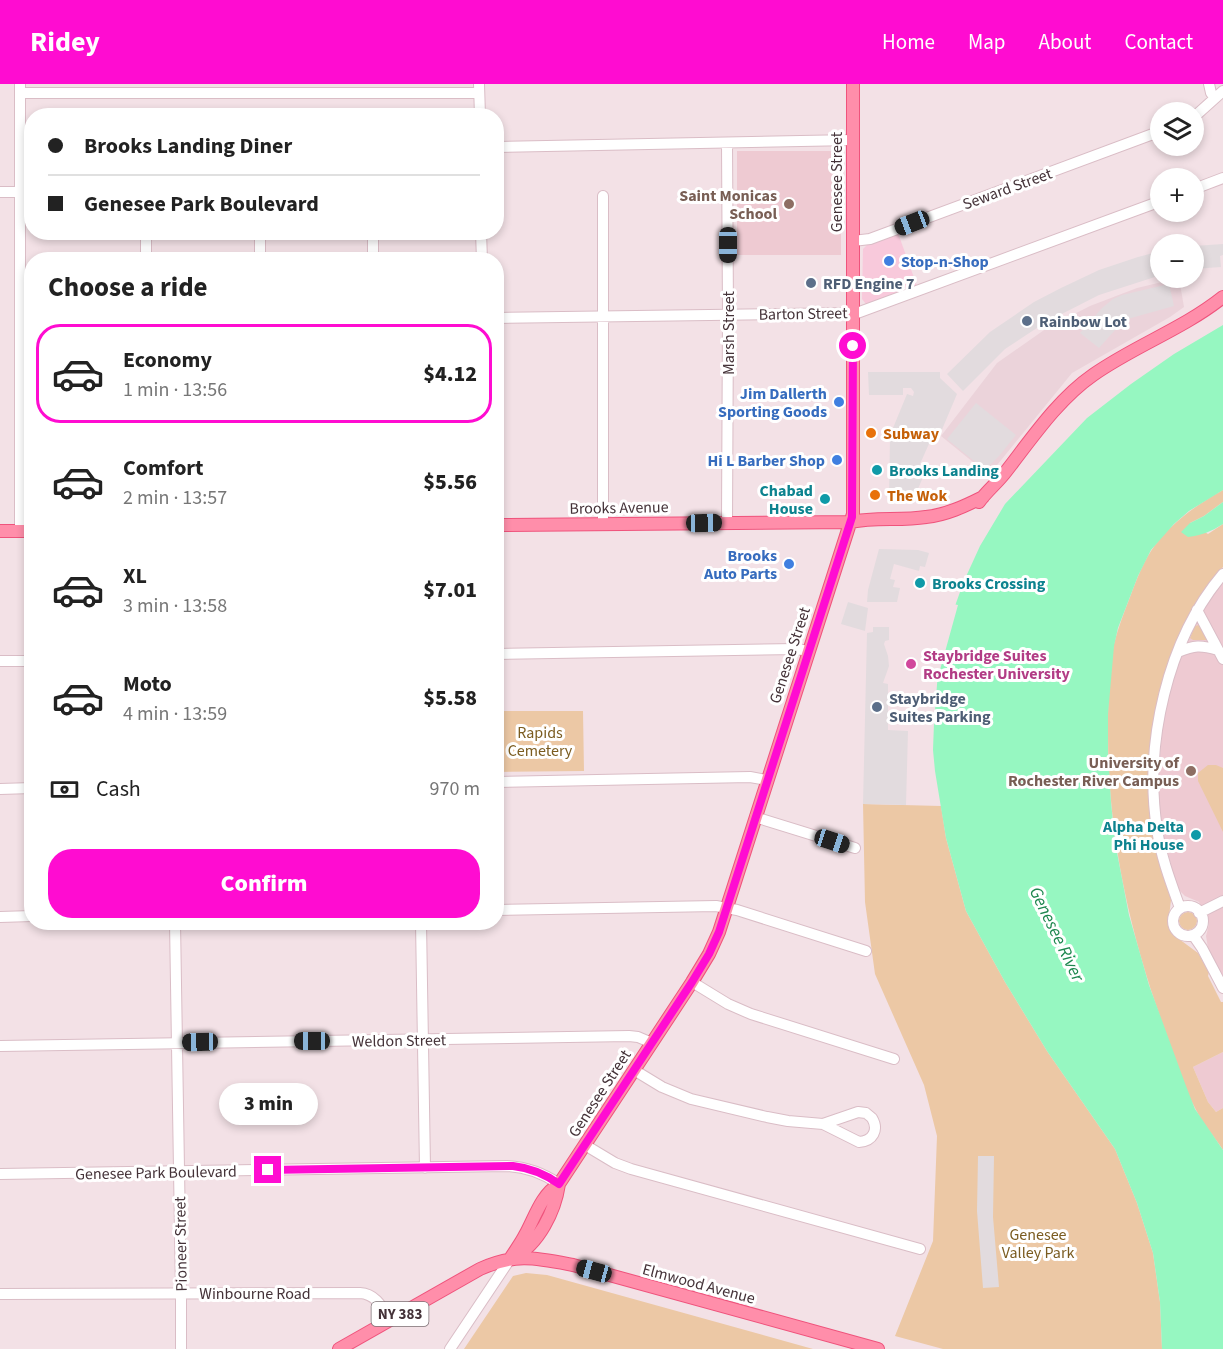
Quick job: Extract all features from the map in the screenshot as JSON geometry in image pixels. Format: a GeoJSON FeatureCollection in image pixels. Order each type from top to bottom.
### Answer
{"type":"FeatureCollection","features":[{"type":"Feature","properties":{"kind":"main road","name":"Genesee Street"},"geometry":{"type":"LineString","coordinates":[[510,1259],[546,1196],[559,1184],[712,948],[851,522],[853,510],[853,84]]}},
{"type":"Feature","properties":{"kind":"main road","name":"Brooks Avenue"},"geometry":{"type":"LineString","coordinates":[[504,525],[851,522],[872,519],[912,519],[952,511],[983,497],[1077,387],[1100,370],[1190,319],[1223,297]]}},
{"type":"Feature","properties":{"kind":"main road"},"geometry":{"type":"LineString","coordinates":[[0,531],[24,531]]}},
{"type":"Feature","properties":{"kind":"main road","name":"Elmwood Avenue"},"geometry":{"type":"LineString","coordinates":[[510,1259],[533,1258],[573,1265],[878,1349]]}},
{"type":"Feature","properties":{"kind":"main road","name":"NY 383"},"geometry":{"type":"LineString","coordinates":[[339,1349],[480,1269],[510,1259]]}},
{"type":"Feature","properties":{"kind":"street"},"geometry":{"type":"LineString","coordinates":[[1209,84],[1211,93],[1219,95]]}},
{"type":"Feature","properties":{"kind":"street"},"geometry":{"type":"LineString","coordinates":[[24,150],[21,88],[479,88],[480,108]]}},
{"type":"Feature","properties":{"kind":"street"},"geometry":{"type":"LineString","coordinates":[[1204,108],[1219,95]]}},
{"type":"Feature","properties":{"kind":"street","name":"Seward Street"},"geometry":{"type":"LineString","coordinates":[[853,241],[870,239],[1150,135]]}},
{"type":"Feature","properties":{"kind":"street"},"geometry":{"type":"LineString","coordinates":[[504,147],[853,140]]}},
{"type":"Feature","properties":{"kind":"street","name":"Marsh Street"},"geometry":{"type":"LineString","coordinates":[[727,143],[727,523]]}},
{"type":"Feature","properties":{"kind":"street"},"geometry":{"type":"LineString","coordinates":[[1204,185],[1223,178]]}},
{"type":"Feature","properties":{"kind":"street"},"geometry":{"type":"LineString","coordinates":[[0,192],[24,192]]}},
{"type":"Feature","properties":{"kind":"street"},"geometry":{"type":"LineString","coordinates":[[603,196],[603,524]]}},
{"type":"Feature","properties":{"kind":"street","name":"Barton Street"},"geometry":{"type":"LineString","coordinates":[[504,318],[853,313],[864,311],[1150,205]]}},
{"type":"Feature","properties":{"kind":"street"},"geometry":{"type":"LineString","coordinates":[[1180,908],[1159,842],[1155,812],[1154,786],[1158,728],[1163,700],[1187,629],[1197,610],[1223,574]]}},
{"type":"Feature","properties":{"kind":"street"},"geometry":{"type":"LineString","coordinates":[[1197,610],[1220,655]]}},
{"type":"Feature","properties":{"kind":"street"},"geometry":{"type":"LineString","coordinates":[[1178,652],[1191,646],[1204,646],[1220,655]]}},
{"type":"Feature","properties":{"kind":"street"},"geometry":{"type":"LineString","coordinates":[[504,654],[797,649],[808,651]]}},
{"type":"Feature","properties":{"kind":"street"},"geometry":{"type":"LineString","coordinates":[[0,661],[24,661]]}},
{"type":"Feature","properties":{"kind":"street"},"geometry":{"type":"LineString","coordinates":[[504,782],[750,777],[767,780]]}},
{"type":"Feature","properties":{"kind":"street"},"geometry":{"type":"LineString","coordinates":[[0,789],[24,788]]}},
{"type":"Feature","properties":{"kind":"street"},"geometry":{"type":"LineString","coordinates":[[755,816],[855,848]]}},
{"type":"Feature","properties":{"kind":"street"},"geometry":{"type":"LineString","coordinates":[[1199,913],[1223,901]]}},
{"type":"Feature","properties":{"kind":"street"},"geometry":{"type":"LineString","coordinates":[[504,910],[709,906],[726,908],[866,951]]}},
{"type":"Feature","properties":{"kind":"street"},"geometry":{"type":"LineString","coordinates":[[1190,906],[1199,913],[1202,924],[1197,933],[1183,935],[1175,930],[1173,920],[1180,908],[1190,906]]}},
{"type":"Feature","properties":{"kind":"street"},"geometry":{"type":"LineString","coordinates":[[0,917],[24,916]]}},
{"type":"Feature","properties":{"kind":"street","name":"Pioneer Street"},"geometry":{"type":"LineString","coordinates":[[175,930],[181,1349]]}},
{"type":"Feature","properties":{"kind":"street"},"geometry":{"type":"LineString","coordinates":[[421,930],[425,1168]]}},
{"type":"Feature","properties":{"kind":"street"},"geometry":{"type":"LineString","coordinates":[[1193,935],[1223,988]]}},
{"type":"Feature","properties":{"kind":"street"},"geometry":{"type":"LineString","coordinates":[[692,982],[728,1004],[751,1014],[894,1059]]}},
{"type":"Feature","properties":{"kind":"street","name":"Weldon Street"},"geometry":{"type":"LineString","coordinates":[[0,1046],[629,1036],[639,1037],[651,1043]]}},
{"type":"Feature","properties":{"kind":"street"},"geometry":{"type":"LineString","coordinates":[[634,1070],[671,1091],[701,1103],[767,1117],[824,1124]]}},
{"type":"Feature","properties":{"kind":"street"},"geometry":{"type":"LineString","coordinates":[[585,1145],[615,1163],[631,1168],[920,1248]]}},
{"type":"Feature","properties":{"kind":"street","name":"Genesee Park Boulevard"},"geometry":{"type":"LineString","coordinates":[[0,1174],[507,1166],[522,1167],[538,1172],[559,1184]]}},
{"type":"Feature","properties":{"kind":"street","name":"Genesee Street"},"geometry":{"type":"LineString","coordinates":[[450,1349],[510,1259]]}},
{"type":"Feature","properties":{"kind":"street","name":"Winbourne Road"},"geometry":{"type":"LineString","coordinates":[[0,1294],[365,1293],[378,1301],[390,1320]]}},
{"type":"Feature","properties":{"kind":"shaded area","name":"Saint Monicas School"},"geometry":{"type":"Polygon","coordinates":[[[737,151],[840,151],[841,255],[737,255],[737,151]]]}},
{"type":"Feature","properties":{"kind":"shaded area"},"geometry":{"type":"Polygon","coordinates":[[[898,233],[917,286],[866,304],[862,299],[863,249],[867,245],[898,233]]]}},
{"type":"Feature","properties":{"kind":"shaded area"},"geometry":{"type":"Polygon","coordinates":[[[1223,244],[1223,255],[1220,256],[1221,267],[1204,268],[1204,245],[1223,244]]]}},
{"type":"Feature","properties":{"kind":"shaded area","name":"Rainbow Lot"},"geometry":{"type":"Polygon","coordinates":[[[1150,254],[1150,279],[1099,295],[1046,322],[1005,349],[963,391],[947,374],[990,332],[1034,302],[1099,270],[1150,254]]]}},
{"type":"Feature","properties":{"kind":"shaded area"},"geometry":{"type":"Polygon","coordinates":[[[1150,285],[1150,288],[1181,288],[1184,307],[1072,373],[989,475],[941,436],[997,363],[1047,328],[1090,306],[1150,285]]]}},
{"type":"Feature","properties":{"kind":"shaded area"},"geometry":{"type":"Polygon","coordinates":[[[1152,288],[1170,288],[1174,306],[1124,320],[1099,348],[1080,333],[1102,308],[1122,295],[1152,288]]]}},
{"type":"Feature","properties":{"kind":"shaded area"},"geometry":{"type":"Polygon","coordinates":[[[868,372],[940,372],[940,378],[957,394],[938,439],[932,437],[920,464],[927,468],[914,498],[889,499],[890,438],[896,438],[899,432],[893,428],[907,394],[913,396],[914,392],[911,388],[903,388],[903,395],[869,395],[868,372]]]}},
{"type":"Feature","properties":{"kind":"shaded area"},"geometry":{"type":"Polygon","coordinates":[[[976,403],[1016,435],[985,470],[947,439],[976,403]]]}},
{"type":"Feature","properties":{"kind":"shaded area"},"geometry":{"type":"Polygon","coordinates":[[[879,549],[918,550],[929,553],[925,567],[920,566],[919,571],[894,564],[890,579],[895,580],[893,587],[900,588],[897,602],[867,602],[879,549]]]}},
{"type":"Feature","properties":{"kind":"shaded area","name":"University of Rochester River Campus"},"geometry":{"type":"Polygon","coordinates":[[[1223,582],[1223,978],[1208,948],[1206,936],[1209,924],[1199,902],[1185,896],[1176,883],[1162,832],[1158,787],[1162,730],[1176,669],[1206,605],[1223,582]]]}},
{"type":"Feature","properties":{"kind":"shaded area"},"geometry":{"type":"Polygon","coordinates":[[[848,602],[868,608],[865,631],[841,624],[848,602]]]}},
{"type":"Feature","properties":{"kind":"shaded area","name":"Staybridge Suites Parking"},"geometry":{"type":"Polygon","coordinates":[[[873,627],[889,627],[889,640],[884,644],[889,666],[883,683],[888,684],[888,730],[908,731],[906,805],[863,804],[867,633],[873,632],[873,627]]]}},
{"type":"Feature","properties":{"kind":"shaded area"},"geometry":{"type":"Polygon","coordinates":[[[1223,1052],[1223,1108],[1216,1112],[1208,1102],[1193,1067],[1223,1052]]]}},
{"type":"Feature","properties":{"kind":"shaded area"},"geometry":{"type":"Polygon","coordinates":[[[978,1156],[994,1156],[993,1217],[999,1287],[983,1288],[977,1211],[978,1156]]]}},
{"type":"Feature","properties":{"kind":"green space"},"geometry":{"type":"Polygon","coordinates":[[[1223,490],[1223,502],[1190,523],[1208,534],[1223,524],[1223,567],[1192,609],[1180,632],[1160,691],[1153,722],[1151,753],[1162,871],[1171,900],[1168,925],[1179,939],[1198,953],[1223,1002],[1223,1052],[1193,1067],[1208,1102],[1216,1112],[1223,1108],[1223,1150],[1201,1119],[1187,1091],[1154,999],[1133,925],[1117,851],[1112,813],[1108,701],[1114,644],[1142,567],[1151,551],[1174,524],[1223,490]]]}},
{"type":"Feature","properties":{"kind":"green space"},"geometry":{"type":"Polygon","coordinates":[[[1199,625],[1207,640],[1190,638],[1195,626],[1199,625]]]}},
{"type":"Feature","properties":{"kind":"green space","name":"Rapids Cemetery"},"geometry":{"type":"Polygon","coordinates":[[[504,711],[583,711],[584,771],[504,772],[504,711]]]}},
{"type":"Feature","properties":{"kind":"green space"},"geometry":{"type":"Polygon","coordinates":[[[1208,765],[1223,768],[1223,832],[1198,781],[1198,773],[1208,765]]]}},
{"type":"Feature","properties":{"kind":"green space","name":"Genesee Valley Park"},"geometry":{"type":"Polygon","coordinates":[[[863,804],[941,806],[946,838],[966,911],[1047,1051],[1115,1149],[1137,1203],[1153,1253],[1160,1302],[1162,1349],[943,1349],[895,1336],[933,1241],[937,1136],[924,1085],[875,974],[865,902],[863,804]]]}},
{"type":"Feature","properties":{"kind":"green space"},"geometry":{"type":"Polygon","coordinates":[[[1184,912],[1192,912],[1197,917],[1195,928],[1184,930],[1179,925],[1179,917],[1184,912]]]}},
{"type":"Feature","properties":{"kind":"green space"},"geometry":{"type":"Polygon","coordinates":[[[526,1273],[547,1275],[813,1349],[464,1349],[513,1276],[526,1273]]]}},
{"type":"Feature","properties":{"kind":"water","name":"Genesee River"},"geometry":{"type":"Polygon","coordinates":[[[1223,325],[1223,490],[1189,511],[1151,550],[1138,576],[1118,628],[1114,646],[1108,714],[1108,753],[1115,842],[1129,915],[1149,985],[1195,1109],[1223,1150],[1223,1349],[1162,1349],[1160,1302],[1153,1253],[1137,1203],[1115,1149],[1047,1051],[966,911],[946,838],[935,771],[934,723],[938,672],[951,617],[980,546],[1005,504],[1087,418],[1174,354],[1223,325]]]}},
{"type":"Feature","properties":{"kind":"water"},"geometry":{"type":"Polygon","coordinates":[[[1223,502],[1223,524],[1206,533],[1188,537],[1181,532],[1190,523],[1223,502]]]}},
{"type":"Feature","properties":{"kind":"pier"},"geometry":{"type":"Polygon","coordinates":[[[953,604],[958,605],[940,670],[935,669],[938,655],[953,604]]]}},
{"type":"Feature","properties":{"kind":"place","name":"Saint Monicas School"},"geometry":{"type":"Point","coordinates":[789,204]}},
{"type":"Feature","properties":{"kind":"place","name":"Stop-n-Shop"},"geometry":{"type":"Point","coordinates":[889,261]}},
{"type":"Feature","properties":{"kind":"place","name":"RFD Engine 7"},"geometry":{"type":"Point","coordinates":[811,283]}},
{"type":"Feature","properties":{"kind":"place","name":"Rainbow Lot"},"geometry":{"type":"Point","coordinates":[1027,321]}},
{"type":"Feature","properties":{"kind":"place","name":"Jim Dallerth Sporting Goods"},"geometry":{"type":"Point","coordinates":[839,402]}},
{"type":"Feature","properties":{"kind":"place","name":"Subway"},"geometry":{"type":"Point","coordinates":[871,433]}},
{"type":"Feature","properties":{"kind":"place","name":"Hi L Barber Shop"},"geometry":{"type":"Point","coordinates":[837,460]}},
{"type":"Feature","properties":{"kind":"place","name":"Brooks Landing"},"geometry":{"type":"Point","coordinates":[877,470]}},
{"type":"Feature","properties":{"kind":"place","name":"The Wok"},"geometry":{"type":"Point","coordinates":[875,495]}},
{"type":"Feature","properties":{"kind":"place","name":"Chabad House"},"geometry":{"type":"Point","coordinates":[825,499]}},
{"type":"Feature","properties":{"kind":"place","name":"Brooks Auto Parts"},"geometry":{"type":"Point","coordinates":[789,564]}},
{"type":"Feature","properties":{"kind":"place","name":"Brooks Crossing"},"geometry":{"type":"Point","coordinates":[920,583]}},
{"type":"Feature","properties":{"kind":"place","name":"Staybridge Suites Rochester University"},"geometry":{"type":"Point","coordinates":[911,664]}},
{"type":"Feature","properties":{"kind":"place","name":"Staybridge Suites Parking"},"geometry":{"type":"Point","coordinates":[877,707]}},
{"type":"Feature","properties":{"kind":"place","name":"University of Rochester River Campus"},"geometry":{"type":"Point","coordinates":[1191,771]}},
{"type":"Feature","properties":{"kind":"place","name":"Alpha Delta Phi House"},"geometry":{"type":"Point","coordinates":[1196,835]}},
{"type":"Feature","properties":{"kind":"route"},"geometry":{"type":"LineString","coordinates":[[268,1170],[513,1166],[530,1169],[559,1184],[692,982],[719,932],[852,517],[853,346]]}}]}
